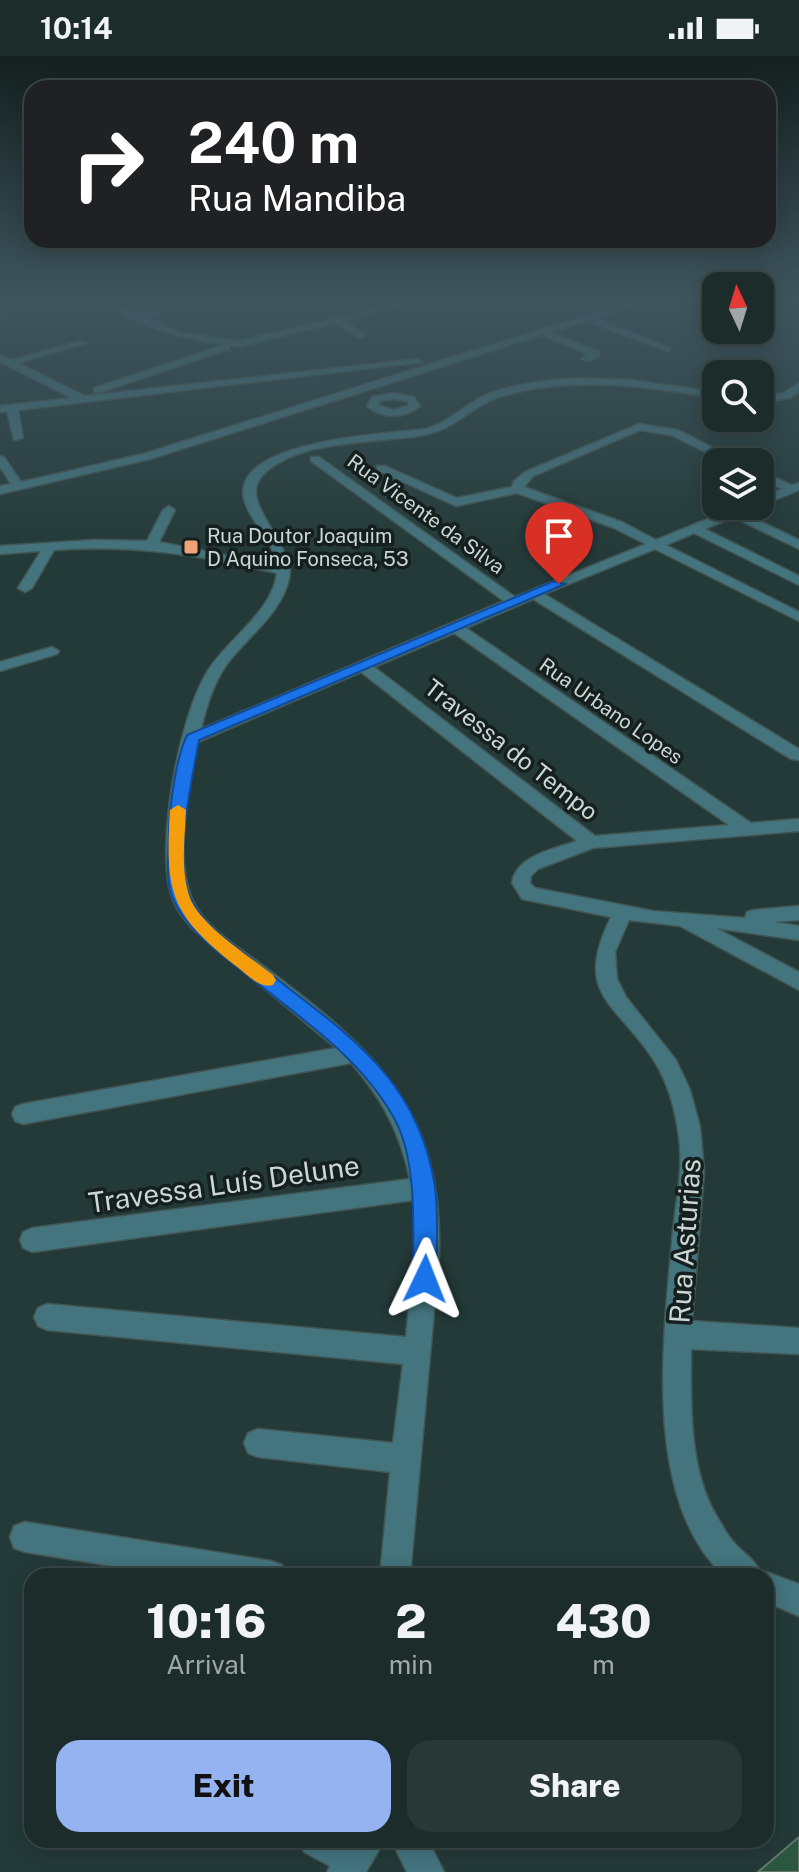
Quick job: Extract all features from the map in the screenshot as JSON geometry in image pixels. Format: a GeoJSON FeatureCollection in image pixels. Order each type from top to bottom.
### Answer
{"type":"FeatureCollection","features":[{"type":"Feature","properties":{"kind":"street"},"geometry":{"type":"LineString","coordinates":[[62,388],[87,399]]}},
{"type":"Feature","properties":{"kind":"street"},"geometry":{"type":"LineString","coordinates":[[87,399],[104,388]]}},
{"type":"Feature","properties":{"kind":"street"},"geometry":{"type":"LineString","coordinates":[[18,438],[6,408],[189,388]]}},
{"type":"Feature","properties":{"kind":"street"},"geometry":{"type":"LineString","coordinates":[[0,490],[146,457],[368,388]]}},
{"type":"Feature","properties":{"kind":"street"},"geometry":{"type":"LineString","coordinates":[[396,1568],[425,1279],[424,1188],[406,1119],[383,1083],[357,1053],[223,946],[194,918],[182,899],[175,862],[178,812],[193,738],[210,678],[266,611],[280,590],[285,571],[277,544],[246,494],[257,474],[304,450],[446,427],[490,397],[533,388]]}},
{"type":"Feature","properties":{"kind":"street"},"geometry":{"type":"LineString","coordinates":[[674,388],[702,393]]}},
{"type":"Feature","properties":{"kind":"street"},"geometry":{"type":"LineString","coordinates":[[364,389],[381,398],[410,399],[417,415]]}},
{"type":"Feature","properties":{"kind":"street"},"geometry":{"type":"LineString","coordinates":[[774,397],[797,392]]}},
{"type":"Feature","properties":{"kind":"street"},"geometry":{"type":"LineString","coordinates":[[381,398],[372,404],[378,411],[417,415],[446,427]]}},
{"type":"Feature","properties":{"kind":"street"},"geometry":{"type":"LineString","coordinates":[[518,489],[518,483],[529,474],[639,427],[674,432],[707,448]]}},
{"type":"Feature","properties":{"kind":"street"},"geometry":{"type":"LineString","coordinates":[[0,459],[19,487]]}},
{"type":"Feature","properties":{"kind":"street","name":"Rua Vicente da Silva"},"geometry":{"type":"LineString","coordinates":[[315,459],[514,602]]}},
{"type":"Feature","properties":{"kind":"street"},"geometry":{"type":"LineString","coordinates":[[381,468],[456,502],[518,489],[608,521],[799,617]]}},
{"type":"Feature","properties":{"kind":"street"},"geometry":{"type":"LineString","coordinates":[[774,480],[795,488]]}},
{"type":"Feature","properties":{"kind":"street"},"geometry":{"type":"LineString","coordinates":[[774,496],[795,488]]}},
{"type":"Feature","properties":{"kind":"street"},"geometry":{"type":"LineString","coordinates":[[151,545],[169,510]]}},
{"type":"Feature","properties":{"kind":"street"},"geometry":{"type":"LineString","coordinates":[[193,738],[454,626],[716,520]]}},
{"type":"Feature","properties":{"kind":"street"},"geometry":{"type":"LineString","coordinates":[[747,520],[799,545]]}},
{"type":"Feature","properties":{"kind":"street"},"geometry":{"type":"LineString","coordinates":[[695,529],[799,581]]}},
{"type":"Feature","properties":{"kind":"street"},"geometry":{"type":"LineString","coordinates":[[0,550],[151,545],[201,552],[285,571]]}},
{"type":"Feature","properties":{"kind":"street"},"geometry":{"type":"LineString","coordinates":[[25,588],[50,546]]}},
{"type":"Feature","properties":{"kind":"street"},"geometry":{"type":"LineString","coordinates":[[534,594],[797,755]]}},
{"type":"Feature","properties":{"kind":"street","name":"Rua Urbano Lopes"},"geometry":{"type":"LineString","coordinates":[[454,626],[746,828]]}},
{"type":"Feature","properties":{"kind":"street"},"geometry":{"type":"LineString","coordinates":[[0,667],[52,651]]}},
{"type":"Feature","properties":{"kind":"street","name":"Travessa do Tempo"},"geometry":{"type":"LineString","coordinates":[[363,666],[591,842]]}},
{"type":"Feature","properties":{"kind":"street"},"geometry":{"type":"LineString","coordinates":[[799,825],[591,842],[524,870],[520,882],[529,894],[622,914],[718,921],[799,933]]}},
{"type":"Feature","properties":{"kind":"street"},"geometry":{"type":"LineString","coordinates":[[718,921],[799,913]]}},
{"type":"Feature","properties":{"kind":"street","name":"Rua Asturias"},"geometry":{"type":"LineString","coordinates":[[622,914],[605,954],[604,965],[609,982],[624,1011],[661,1053],[676,1079],[691,1143],[677,1406],[685,1462],[698,1508],[720,1550],[739,1568]]}},
{"type":"Feature","properties":{"kind":"street"},"geometry":{"type":"LineString","coordinates":[[681,920],[734,945],[799,982]]}},
{"type":"Feature","properties":{"kind":"street"},"geometry":{"type":"LineString","coordinates":[[23,1114],[357,1053]]}},
{"type":"Feature","properties":{"kind":"street","name":"Travessa Luís Delune"},"geometry":{"type":"LineString","coordinates":[[32,1240],[424,1188]]}},
{"type":"Feature","properties":{"kind":"street"},"geometry":{"type":"LineString","coordinates":[[47,1317],[418,1352]]}},
{"type":"Feature","properties":{"kind":"street"},"geometry":{"type":"LineString","coordinates":[[679,1333],[799,1341]]}},
{"type":"Feature","properties":{"kind":"street"},"geometry":{"type":"LineString","coordinates":[[258,1443],[406,1459]]}},
{"type":"Feature","properties":{"kind":"street"},"geometry":{"type":"LineString","coordinates":[[25,1537],[221,1568]]}},
{"type":"Feature","properties":{"kind":"street"},"geometry":{"type":"LineString","coordinates":[[774,1590],[799,1600]]}},
{"type":"Feature","properties":{"kind":"street"},"geometry":{"type":"LineString","coordinates":[[334,1848],[355,1857]]}},
{"type":"Feature","properties":{"kind":"street"},"geometry":{"type":"LineString","coordinates":[[413,1848],[426,1872]]}},
{"type":"Feature","properties":{"kind":"building"},"geometry":{"type":"Polygon","coordinates":[[[799,1837],[799,1872],[758,1872],[799,1837]]]}},
{"type":"Feature","properties":{"kind":"slow traffic"},"geometry":{"type":"LineString","coordinates":[[178,810],[175,862],[182,899],[194,918],[223,946],[266,980]]}},
{"type":"Feature","properties":{"kind":"place","name":"Rua Doutor Joaquim D Aquino Fonseca, 53"},"geometry":{"type":"Point","coordinates":[191,547]}},
{"type":"Feature","properties":{"kind":"route"},"geometry":{"type":"LineString","coordinates":[[425,1279],[427,1220],[424,1188],[406,1119],[383,1083],[357,1053],[223,946],[194,918],[182,899],[176,880],[178,812],[193,738],[559,584]]}}]}
